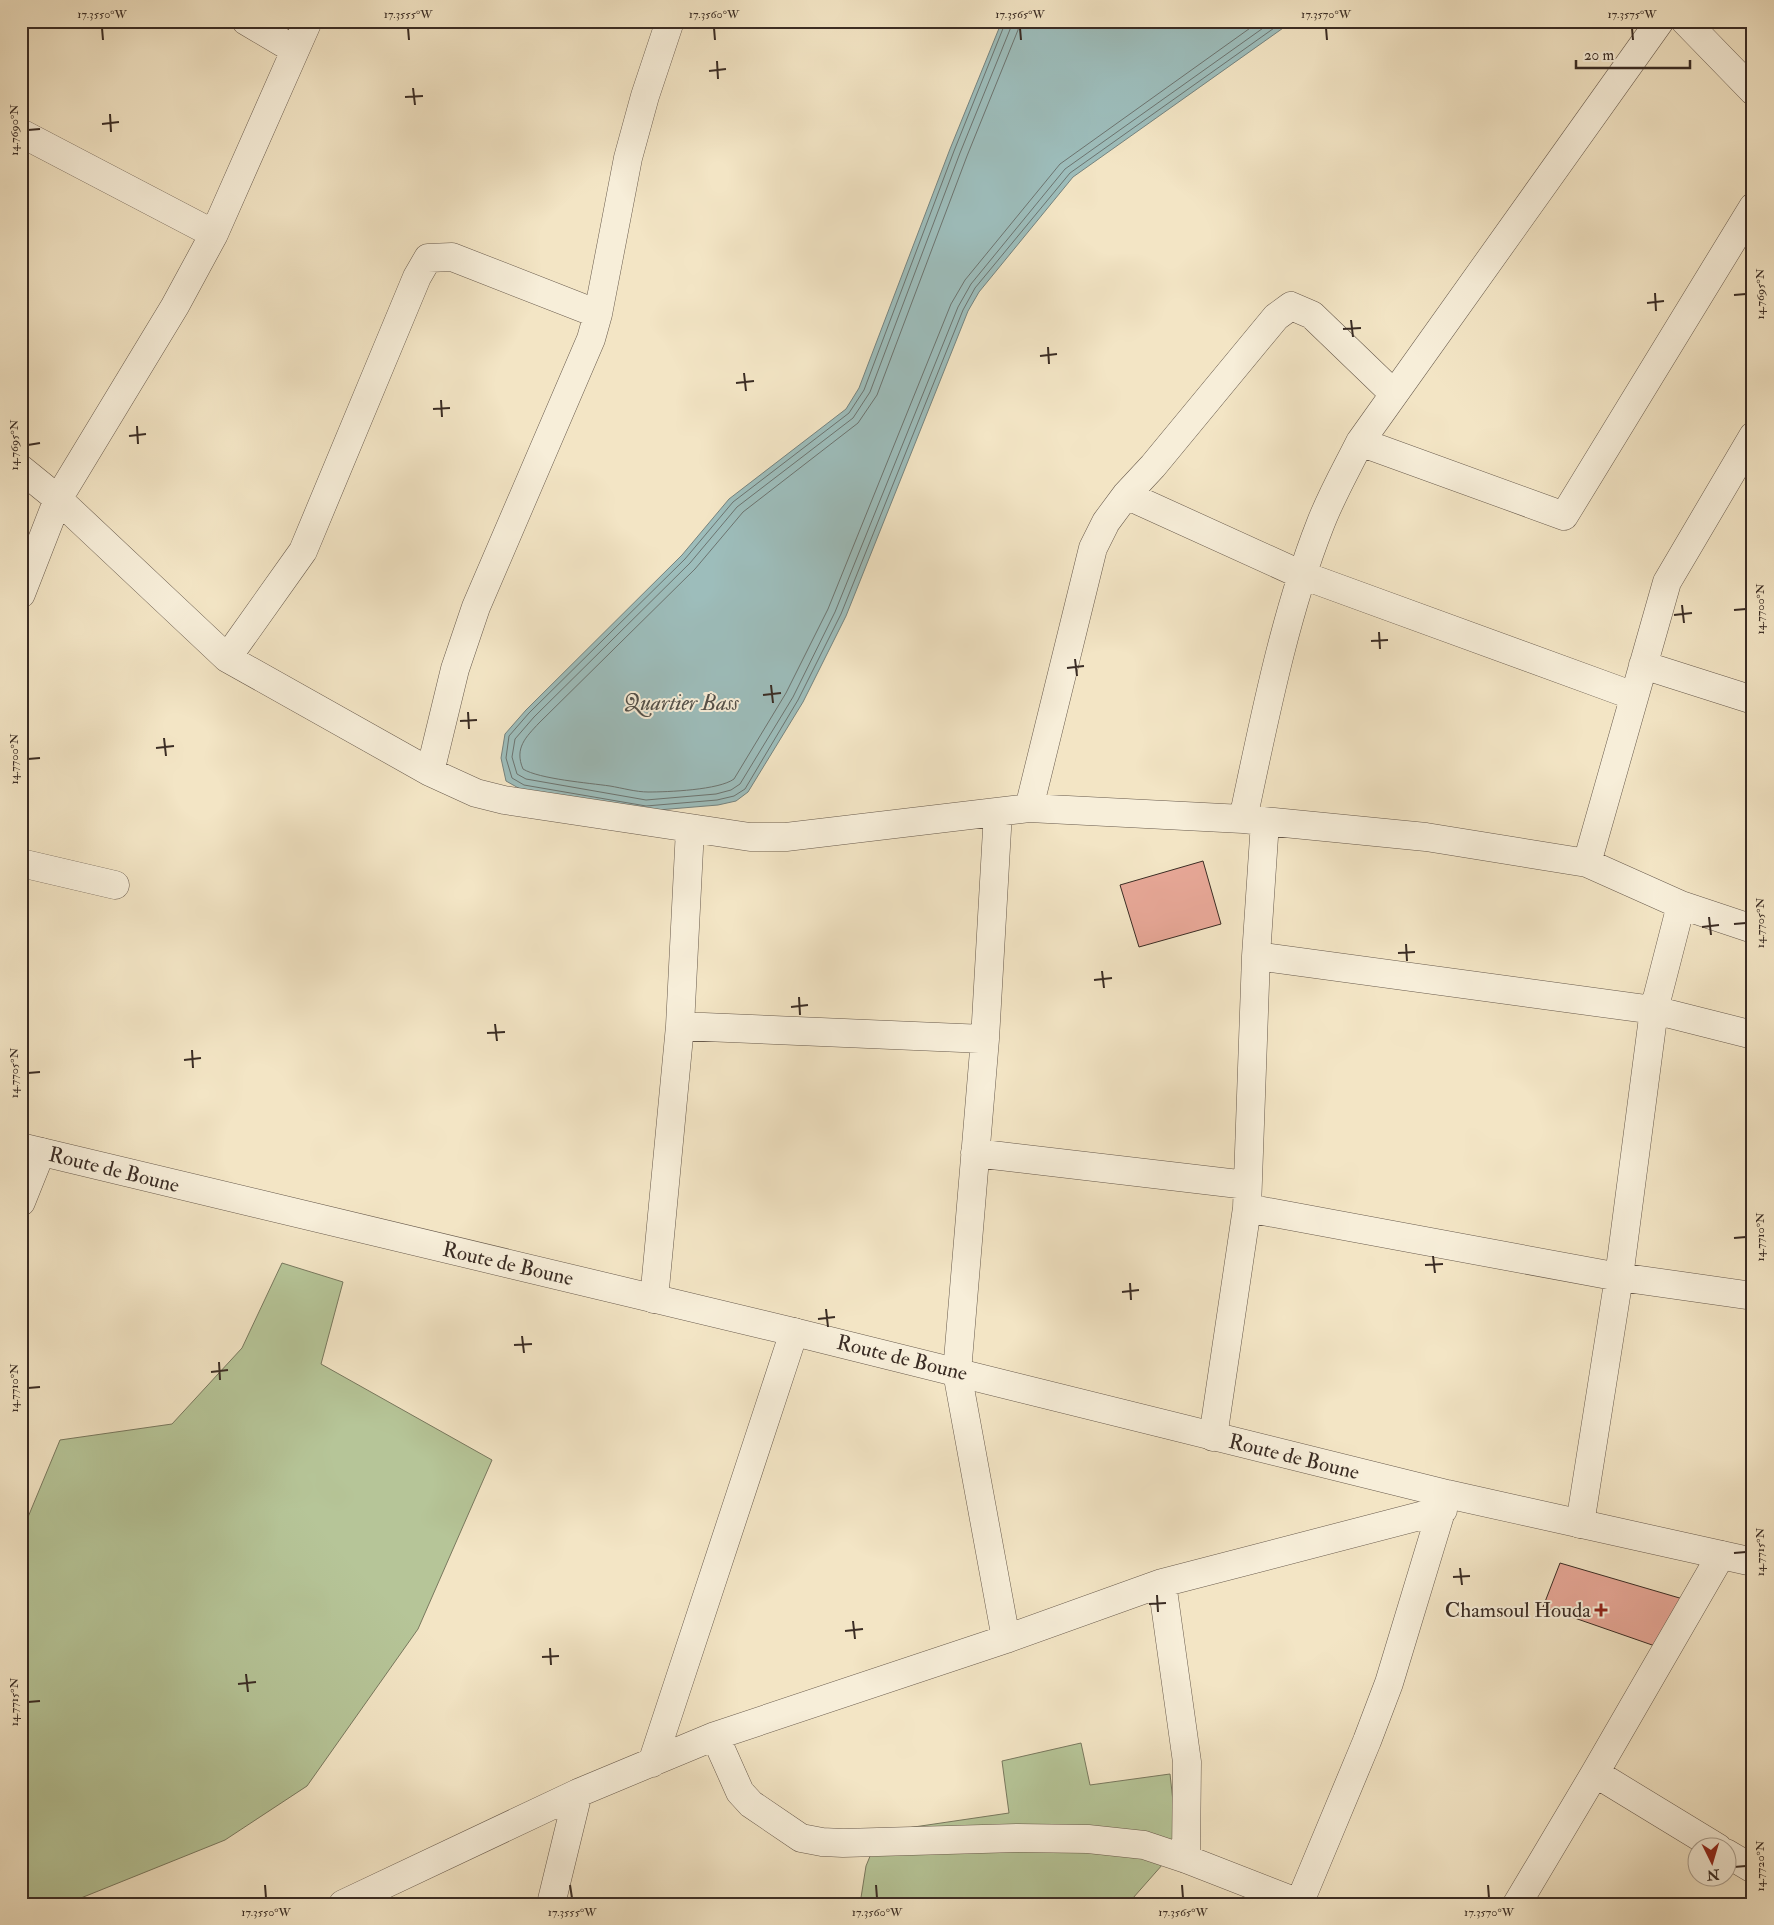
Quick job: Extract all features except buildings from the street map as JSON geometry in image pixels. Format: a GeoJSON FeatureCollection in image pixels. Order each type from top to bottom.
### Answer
{"type":"FeatureCollection","features":[{"type":"Feature","properties":{"kind":"street"},"geometry":{"type":"LineString","coordinates":[[246,21],[295,50]]}},
{"type":"Feature","properties":{"kind":"street"},"geometry":{"type":"LineString","coordinates":[[21,594],[58,498],[175,306],[214,234],[308,21]]}},
{"type":"Feature","properties":{"kind":"street"},"geometry":{"type":"LineString","coordinates":[[430,772],[455,669],[476,606],[591,339],[598,314],[628,158],[645,96],[670,21]]}},
{"type":"Feature","properties":{"kind":"street"},"geometry":{"type":"LineString","coordinates":[[1213,1437],[1247,1196],[1256,956],[1254,820],[1268,700],[1302,575],[1333,494],[1360,442],[1660,21]]}},
{"type":"Feature","properties":{"kind":"street"},"geometry":{"type":"LineString","coordinates":[[1685,21],[1753,91]]}},
{"type":"Feature","properties":{"kind":"street"},"geometry":{"type":"LineString","coordinates":[[21,133],[214,234]]}},
{"type":"Feature","properties":{"kind":"street"},"geometry":{"type":"LineString","coordinates":[[1360,442],[1564,516],[1753,207]]}},
{"type":"Feature","properties":{"kind":"street"},"geometry":{"type":"LineString","coordinates":[[227,658],[303,551],[417,277],[428,258],[452,256],[598,314]]}},
{"type":"Feature","properties":{"kind":"street"},"geometry":{"type":"LineString","coordinates":[[1029,808],[1093,548],[1106,522],[1126,495],[1153,466],[1276,317],[1291,306],[1312,315],[1394,394]]}},
{"type":"Feature","properties":{"kind":"street"},"geometry":{"type":"LineString","coordinates":[[1587,863],[1667,582],[1753,436]]}},
{"type":"Feature","properties":{"kind":"street"},"geometry":{"type":"LineString","coordinates":[[21,469],[58,498],[227,658],[430,772],[476,793],[504,800],[750,837],[786,837],[1029,808],[1254,820],[1426,836],[1587,863],[1682,905],[1753,929]]}},
{"type":"Feature","properties":{"kind":"street"},"geometry":{"type":"LineString","coordinates":[[1126,495],[1302,575],[1634,696]]}},
{"type":"Feature","properties":{"kind":"street"},"geometry":{"type":"LineString","coordinates":[[1643,665],[1753,700]]}},
{"type":"Feature","properties":{"kind":"street"},"geometry":{"type":"LineString","coordinates":[[998,812],[985,1039],[957,1372],[1006,1638]]}},
{"type":"Feature","properties":{"kind":"street"},"geometry":{"type":"LineString","coordinates":[[654,1299],[680,1026],[690,829]]}},
{"type":"Feature","properties":{"kind":"street"},"geometry":{"type":"LineString","coordinates":[[21,863],[115,885]]}},
{"type":"Feature","properties":{"kind":"street"},"geometry":{"type":"LineString","coordinates":[[1580,1524],[1619,1278],[1654,1010],[1682,905]]}},
{"type":"Feature","properties":{"kind":"street"},"geometry":{"type":"LineString","coordinates":[[1256,956],[1654,1010],[1753,1035]]}},
{"type":"Feature","properties":{"kind":"street"},"geometry":{"type":"LineString","coordinates":[[680,1026],[985,1039]]}},
{"type":"Feature","properties":{"kind":"street"},"geometry":{"type":"LineString","coordinates":[[21,1202],[31,1150]]}},
{"type":"Feature","properties":{"kind":"street","name":"Route de Boune"},"geometry":{"type":"LineString","coordinates":[[31,1150],[957,1372],[1213,1437],[1445,1502],[1580,1524],[1753,1562]]}},
{"type":"Feature","properties":{"kind":"street"},"geometry":{"type":"LineString","coordinates":[[975,1153],[1247,1196],[1619,1278],[1753,1296]]}},
{"type":"Feature","properties":{"kind":"street"},"geometry":{"type":"LineString","coordinates":[[652,1763],[794,1332]]}},
{"type":"Feature","properties":{"kind":"street"},"geometry":{"type":"LineString","coordinates":[[715,1736],[740,1792],[751,1804],[801,1838],[843,1843],[960,1838],[1088,1840],[1144,1845],[1186,1859],[1299,1903],[1367,1741],[1389,1683],[1445,1502]]}},
{"type":"Feature","properties":{"kind":"street"},"geometry":{"type":"LineString","coordinates":[[345,1903],[578,1793],[715,1736],[1006,1638],[1162,1583],[1445,1502]]}},
{"type":"Feature","properties":{"kind":"street"},"geometry":{"type":"LineString","coordinates":[[1516,1904],[1595,1773],[1721,1555]]}},
{"type":"Feature","properties":{"kind":"street"},"geometry":{"type":"LineString","coordinates":[[1162,1583],[1188,1762],[1186,1859]]}},
{"type":"Feature","properties":{"kind":"street"},"geometry":{"type":"LineString","coordinates":[[1595,1773],[1702,1838]]}},
{"type":"Feature","properties":{"kind":"street"},"geometry":{"type":"LineString","coordinates":[[551,1904],[578,1793]]}},
{"type":"Feature","properties":{"kind":"street"},"geometry":{"type":"LineString","coordinates":[[1736,1859],[1753,1869]]}},
{"type":"Feature","properties":{"kind":"green space"},"geometry":{"type":"Polygon","coordinates":[[[282,1263],[343,1282],[321,1364],[492,1460],[418,1629],[307,1786],[225,1840],[66,1904],[21,1904],[21,1534],[60,1440],[172,1424],[242,1348],[282,1263]]]}},
{"type":"Feature","properties":{"kind":"green space"},"geometry":{"type":"Polygon","coordinates":[[[1081,1743],[1090,1785],[1170,1774],[1178,1847],[1133,1898],[1132,1904],[860,1904],[866,1866],[880,1832],[1009,1813],[1002,1761],[1081,1743]]]}},
{"type":"Feature","properties":{"kind":"water","name":"Quartier Bass"},"geometry":{"type":"Polygon","coordinates":[[[1002,21],[1293,21],[1073,177],[979,292],[968,311],[846,616],[803,702],[748,792],[736,801],[718,805],[646,811],[522,790],[506,781],[501,758],[505,734],[526,710],[682,555],[729,499],[846,409],[859,388],[950,149],[1002,21]]]}},
{"type":"Feature","properties":{"kind":"place","name":"Chamsoul Houda"},"geometry":{"type":"Point","coordinates":[1601,1610]}}]}
